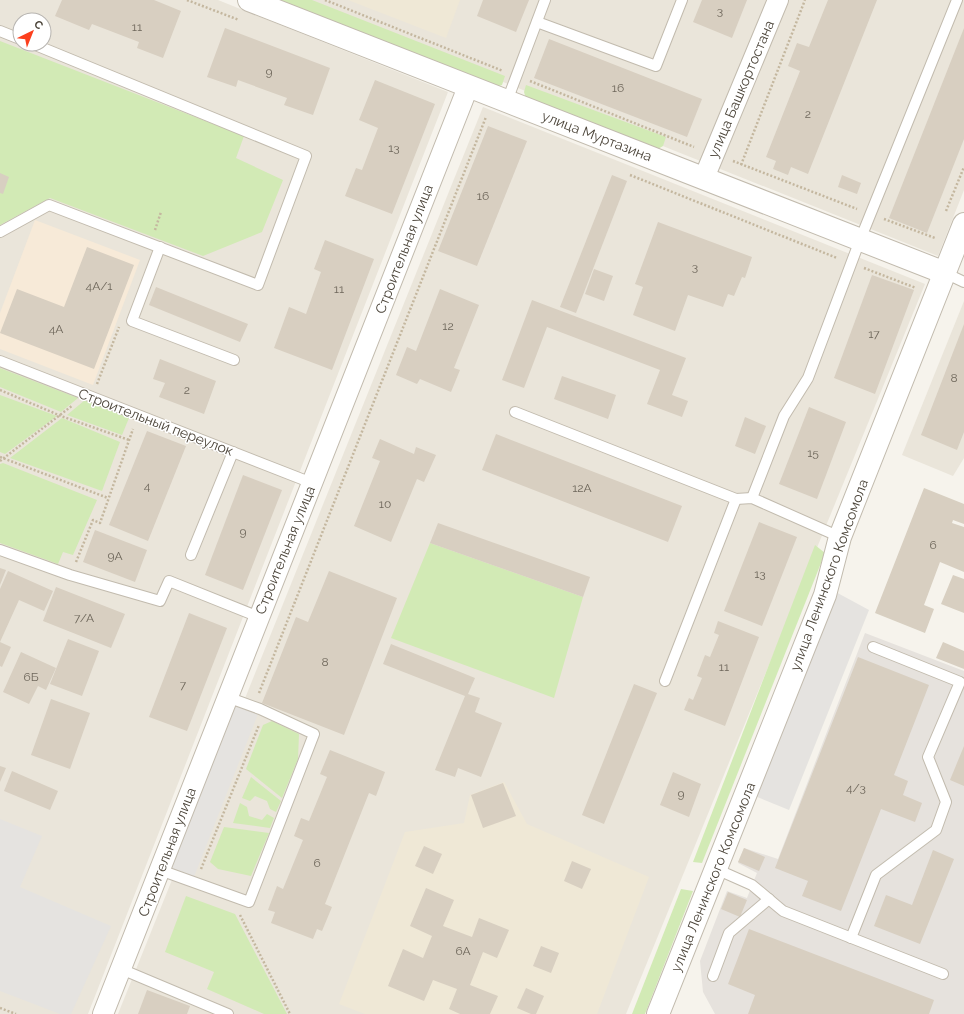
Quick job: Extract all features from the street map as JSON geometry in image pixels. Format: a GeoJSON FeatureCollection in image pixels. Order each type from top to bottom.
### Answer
{"type":"FeatureCollection","features":[{"type":"Feature","properties":{"kind":"street","name":"улица Муртазина"},"geometry":{"type":"LineString","coordinates":[[249,0],[468,87],[704,178],[954,278]]}},
{"type":"Feature","properties":{"kind":"street","name":"улица Башкортостана"},"geometry":{"type":"LineString","coordinates":[[704,178],[778,0]]}},
{"type":"Feature","properties":{"kind":"street","name":"Строительная улица"},"geometry":{"type":"LineString","coordinates":[[103,1014],[468,87]]}},
{"type":"Feature","properties":{"kind":"street","name":"улица Ленинского Комсомола"},"geometry":{"type":"LineString","coordinates":[[658,1014],[825,594],[840,537],[954,278],[964,224]]}},
{"type":"Feature","properties":{"kind":"lane"},"geometry":{"type":"LineString","coordinates":[[507,101],[545,0]]}},
{"type":"Feature","properties":{"kind":"lane"},"geometry":{"type":"LineString","coordinates":[[537,22],[656,66],[682,0]]}},
{"type":"Feature","properties":{"kind":"lane"},"geometry":{"type":"LineString","coordinates":[[752,498],[784,416],[808,378],[860,240],[957,0]]}},
{"type":"Feature","properties":{"kind":"lane"},"geometry":{"type":"LineString","coordinates":[[0,31],[12,36]]}},
{"type":"Feature","properties":{"kind":"lane"},"geometry":{"type":"LineString","coordinates":[[0,232],[49,205],[258,285],[306,156],[52,52]]}},
{"type":"Feature","properties":{"kind":"lane"},"geometry":{"type":"LineString","coordinates":[[160,247],[132,321],[234,360]]}},
{"type":"Feature","properties":{"kind":"lane","name":"Строительный переулок"},"geometry":{"type":"LineString","coordinates":[[0,361],[312,483]]}},
{"type":"Feature","properties":{"kind":"lane"},"geometry":{"type":"LineString","coordinates":[[515,412],[736,499],[752,498],[840,537]]}},
{"type":"Feature","properties":{"kind":"lane"},"geometry":{"type":"LineString","coordinates":[[191,555],[233,452]]}},
{"type":"Feature","properties":{"kind":"lane"},"geometry":{"type":"LineString","coordinates":[[665,681],[736,499]]}},
{"type":"Feature","properties":{"kind":"lane"},"geometry":{"type":"LineString","coordinates":[[0,550],[70,575],[160,600],[168,581],[259,617]]}},
{"type":"Feature","properties":{"kind":"lane"},"geometry":{"type":"LineString","coordinates":[[851,938],[876,875],[936,830],[946,802],[928,757],[960,682],[873,647]]}},
{"type":"Feature","properties":{"kind":"lane"},"geometry":{"type":"LineString","coordinates":[[160,870],[249,902],[314,734],[264,711],[227,698]]}},
{"type":"Feature","properties":{"kind":"lane"},"geometry":{"type":"LineString","coordinates":[[716,869],[752,885],[783,911],[943,974]]}},
{"type":"Feature","properties":{"kind":"lane"},"geometry":{"type":"LineString","coordinates":[[714,976],[729,933],[769,899]]}},
{"type":"Feature","properties":{"kind":"lane"},"geometry":{"type":"LineString","coordinates":[[121,969],[228,1014]]}},
{"type":"Feature","properties":{"kind":"path"},"geometry":{"type":"LineString","coordinates":[[325,0],[713,154],[935,238]]}},
{"type":"Feature","properties":{"kind":"path"},"geometry":{"type":"LineString","coordinates":[[741,164],[805,0]]}},
{"type":"Feature","properties":{"kind":"path"},"geometry":{"type":"LineString","coordinates":[[196,883],[264,711],[256,699],[486,117]]}},
{"type":"Feature","properties":{"kind":"path"},"geometry":{"type":"LineString","coordinates":[[0,390],[61,416],[129,440]]}},
{"type":"Feature","properties":{"kind":"path"},"geometry":{"type":"LineString","coordinates":[[0,461],[61,416],[85,395]]}},
{"type":"Feature","properties":{"kind":"path"},"geometry":{"type":"LineString","coordinates":[[70,575],[93,520],[100,523],[138,415]]}},
{"type":"Feature","properties":{"kind":"path"},"geometry":{"type":"LineString","coordinates":[[0,457],[108,498]]}},
{"type":"Feature","properties":{"kind":"path"},"geometry":{"type":"LineString","coordinates":[[230,895],[290,1014]]}},
{"type":"Feature","properties":{"kind":"path"},"geometry":{"type":"LineString","coordinates":[[0,1008],[16,1014]]}},
{"type":"Feature","properties":{"kind":"shaded area"},"geometry":{"type":"Polygon","coordinates":[[[0,0],[218,0],[448,92],[88,1014],[0,1014],[0,0]]]}},
{"type":"Feature","properties":{"kind":"shaded area"},"geometry":{"type":"Polygon","coordinates":[[[298,0],[964,0],[964,190],[938,256],[298,0]]]}},
{"type":"Feature","properties":{"kind":"shaded area"},"geometry":{"type":"Polygon","coordinates":[[[348,0],[460,0],[446,38],[348,0]]]}},
{"type":"Feature","properties":{"kind":"shaded area"},"geometry":{"type":"Polygon","coordinates":[[[483,107],[925,284],[626,1014],[118,1014],[483,107]]]}},
{"type":"Feature","properties":{"kind":"shaded area"},"geometry":{"type":"Polygon","coordinates":[[[35,220],[140,260],[93,385],[0,349],[0,313],[35,220]]]}},
{"type":"Feature","properties":{"kind":"shaded area"},"geometry":{"type":"Polygon","coordinates":[[[964,301],[964,458],[953,476],[902,455],[964,301]]]}},
{"type":"Feature","properties":{"kind":"shaded area"},"geometry":{"type":"Polygon","coordinates":[[[832,590],[869,610],[789,810],[750,794],[832,590]]]}},
{"type":"Feature","properties":{"kind":"shaded area"},"geometry":{"type":"Polygon","coordinates":[[[865,633],[964,671],[964,1014],[715,1014],[703,992],[700,961],[727,891],[747,898],[757,873],[738,863],[744,848],[778,859],[865,633]]]}},
{"type":"Feature","properties":{"kind":"shaded area"},"geometry":{"type":"Polygon","coordinates":[[[227,697],[260,709],[192,882],[160,870],[227,697]]]}},
{"type":"Feature","properties":{"kind":"shaded area"},"geometry":{"type":"Polygon","coordinates":[[[504,782],[527,824],[649,877],[597,1014],[365,1014],[339,1004],[405,832],[464,823],[470,795],[504,782]]]}},
{"type":"Feature","properties":{"kind":"shaded area"},"geometry":{"type":"Polygon","coordinates":[[[0,819],[42,836],[20,887],[111,926],[71,1014],[60,1014],[0,991],[0,819]]]}},
{"type":"Feature","properties":{"kind":"green space"},"geometry":{"type":"Polygon","coordinates":[[[274,0],[312,0],[505,76],[502,85],[496,87],[274,0]]]}},
{"type":"Feature","properties":{"kind":"green space"},"geometry":{"type":"Polygon","coordinates":[[[0,41],[12,46],[12,52],[28,52],[244,136],[236,158],[283,180],[262,232],[203,256],[50,198],[0,225],[0,41]]]}},
{"type":"Feature","properties":{"kind":"green space"},"geometry":{"type":"Polygon","coordinates":[[[526,85],[666,137],[663,146],[658,149],[526,99],[524,92],[526,85]]]}},
{"type":"Feature","properties":{"kind":"green space"},"geometry":{"type":"Polygon","coordinates":[[[0,368],[78,398],[61,412],[0,387],[0,368]]]}},
{"type":"Feature","properties":{"kind":"green space"},"geometry":{"type":"Polygon","coordinates":[[[0,395],[57,416],[5,454],[0,452],[0,395]]]}},
{"type":"Feature","properties":{"kind":"green space"},"geometry":{"type":"Polygon","coordinates":[[[85,400],[129,418],[122,435],[67,415],[85,400]]]}},
{"type":"Feature","properties":{"kind":"green space"},"geometry":{"type":"Polygon","coordinates":[[[62,418],[120,442],[102,491],[10,458],[62,418]]]}},
{"type":"Feature","properties":{"kind":"green space"},"geometry":{"type":"Polygon","coordinates":[[[3,463],[97,500],[73,555],[63,552],[58,564],[0,543],[0,464],[3,463]]]}},
{"type":"Feature","properties":{"kind":"green space"},"geometry":{"type":"Polygon","coordinates":[[[430,543],[583,597],[554,698],[391,638],[430,543]]]}},
{"type":"Feature","properties":{"kind":"green space"},"geometry":{"type":"Polygon","coordinates":[[[815,545],[825,553],[702,863],[693,862],[815,545]]]}},
{"type":"Feature","properties":{"kind":"green space"},"geometry":{"type":"Polygon","coordinates":[[[272,721],[299,734],[298,759],[282,798],[246,769],[263,725],[272,721]]]}},
{"type":"Feature","properties":{"kind":"green space"},"geometry":{"type":"Polygon","coordinates":[[[251,777],[281,801],[276,812],[270,809],[267,801],[255,796],[250,801],[242,798],[251,777]]]}},
{"type":"Feature","properties":{"kind":"green space"},"geometry":{"type":"Polygon","coordinates":[[[240,803],[247,807],[249,816],[262,820],[267,814],[274,818],[270,828],[233,823],[240,803]]]}},
{"type":"Feature","properties":{"kind":"green space"},"geometry":{"type":"Polygon","coordinates":[[[224,827],[269,833],[251,876],[218,869],[210,862],[224,827]]]}},
{"type":"Feature","properties":{"kind":"green space"},"geometry":{"type":"Polygon","coordinates":[[[681,889],[693,891],[645,1014],[632,1014],[681,889]]]}},
{"type":"Feature","properties":{"kind":"green space"},"geometry":{"type":"Polygon","coordinates":[[[186,896],[235,914],[287,1014],[264,1014],[207,989],[214,972],[165,952],[186,896]]]}},
{"type":"Feature","properties":{"kind":"building"},"geometry":{"type":"Polygon","coordinates":[[[62,0],[154,0],[181,11],[163,58],[137,48],[139,42],[92,24],[89,30],[55,16],[62,0]]]}},
{"type":"Feature","properties":{"kind":"building"},"geometry":{"type":"Polygon","coordinates":[[[483,0],[529,0],[516,32],[477,16],[483,0]]]}},
{"type":"Feature","properties":{"kind":"building"},"geometry":{"type":"Polygon","coordinates":[[[702,0],[747,0],[732,38],[693,22],[702,0]]]}},
{"type":"Feature","properties":{"kind":"building"},"geometry":{"type":"Polygon","coordinates":[[[828,0],[877,0],[808,174],[791,167],[788,175],[773,169],[776,161],[766,157],[800,71],[788,66],[797,43],[809,47],[828,0]]]}},
{"type":"Feature","properties":{"kind":"building"},"geometry":{"type":"Polygon","coordinates":[[[225,28],[330,68],[313,115],[284,105],[287,98],[238,80],[236,87],[207,77],[225,28]]]}},
{"type":"Feature","properties":{"kind":"building"},"geometry":{"type":"Polygon","coordinates":[[[964,28],[964,139],[927,233],[889,218],[964,28]]]}},
{"type":"Feature","properties":{"kind":"building"},"geometry":{"type":"Polygon","coordinates":[[[549,39],[702,99],[687,137],[534,78],[549,39]]]}},
{"type":"Feature","properties":{"kind":"building"},"geometry":{"type":"Polygon","coordinates":[[[375,80],[435,104],[392,214],[345,196],[356,168],[362,170],[378,128],[359,120],[375,80]]]}},
{"type":"Feature","properties":{"kind":"building"},"geometry":{"type":"Polygon","coordinates":[[[488,126],[527,141],[477,266],[438,251],[488,126]]]}},
{"type":"Feature","properties":{"kind":"building"},"geometry":{"type":"Polygon","coordinates":[[[0,173],[9,177],[3,194],[0,193],[0,173]]]}},
{"type":"Feature","properties":{"kind":"building"},"geometry":{"type":"Polygon","coordinates":[[[612,175],[627,181],[576,313],[560,307],[612,175]]]}},
{"type":"Feature","properties":{"kind":"building"},"geometry":{"type":"Polygon","coordinates":[[[842,175],[861,183],[857,194],[838,187],[842,175]]]}},
{"type":"Feature","properties":{"kind":"building"},"geometry":{"type":"Polygon","coordinates":[[[658,222],[752,257],[745,278],[742,277],[734,296],[728,294],[723,307],[688,295],[675,331],[633,315],[643,287],[635,284],[658,222]]]}},
{"type":"Feature","properties":{"kind":"building"},"geometry":{"type":"Polygon","coordinates":[[[325,240],[374,259],[332,370],[274,348],[289,307],[306,314],[321,272],[314,269],[325,240]]]}},
{"type":"Feature","properties":{"kind":"building"},"geometry":{"type":"Polygon","coordinates":[[[87,247],[134,265],[94,369],[0,333],[17,289],[64,307],[87,247]]]}},
{"type":"Feature","properties":{"kind":"building"},"geometry":{"type":"Polygon","coordinates":[[[594,269],[613,276],[604,301],[585,294],[594,269]]]}},
{"type":"Feature","properties":{"kind":"building"},"geometry":{"type":"Polygon","coordinates":[[[872,275],[914,290],[875,394],[834,378],[872,275]]]}},
{"type":"Feature","properties":{"kind":"building"},"geometry":{"type":"Polygon","coordinates":[[[156,287],[248,324],[240,342],[149,305],[156,287]]]}},
{"type":"Feature","properties":{"kind":"building"},"geometry":{"type":"Polygon","coordinates":[[[440,289],[479,305],[454,368],[460,370],[451,392],[420,379],[417,384],[396,375],[407,347],[416,351],[440,289]]]}},
{"type":"Feature","properties":{"kind":"building"},"geometry":{"type":"Polygon","coordinates":[[[532,300],[686,358],[672,395],[688,401],[682,417],[647,404],[660,370],[547,327],[524,388],[502,380],[532,300]]]}},
{"type":"Feature","properties":{"kind":"building"},"geometry":{"type":"Polygon","coordinates":[[[964,324],[964,432],[957,450],[921,435],[964,324]]]}},
{"type":"Feature","properties":{"kind":"building"},"geometry":{"type":"Polygon","coordinates":[[[160,359],[216,381],[204,414],[159,397],[165,383],[153,379],[160,359]]]}},
{"type":"Feature","properties":{"kind":"building"},"geometry":{"type":"Polygon","coordinates":[[[562,376],[616,395],[608,419],[554,399],[562,376]]]}},
{"type":"Feature","properties":{"kind":"building"},"geometry":{"type":"Polygon","coordinates":[[[809,407],[846,422],[817,499],[779,484],[809,407]]]}},
{"type":"Feature","properties":{"kind":"building"},"geometry":{"type":"Polygon","coordinates":[[[745,417],[766,426],[755,454],[735,446],[745,417]]]}},
{"type":"Feature","properties":{"kind":"building"},"geometry":{"type":"Polygon","coordinates":[[[147,431],[186,446],[148,541],[109,525],[147,431]]]}},
{"type":"Feature","properties":{"kind":"building"},"geometry":{"type":"Polygon","coordinates":[[[496,434],[682,506],[668,542],[482,470],[496,434]]]}},
{"type":"Feature","properties":{"kind":"building"},"geometry":{"type":"Polygon","coordinates":[[[380,439],[414,454],[416,447],[436,455],[424,482],[417,479],[391,542],[354,526],[380,461],[372,458],[380,439]]]}},
{"type":"Feature","properties":{"kind":"building"},"geometry":{"type":"Polygon","coordinates":[[[243,475],[282,490],[243,590],[205,575],[243,475]]]}},
{"type":"Feature","properties":{"kind":"building"},"geometry":{"type":"Polygon","coordinates":[[[924,488],[964,504],[964,524],[953,520],[952,523],[964,527],[964,572],[940,562],[924,605],[934,609],[925,633],[875,613],[924,488]]]}},
{"type":"Feature","properties":{"kind":"building"},"geometry":{"type":"Polygon","coordinates":[[[759,522],[797,537],[762,626],[724,611],[759,522]]]}},
{"type":"Feature","properties":{"kind":"building"},"geometry":{"type":"Polygon","coordinates":[[[438,523],[590,577],[583,597],[430,543],[438,523]]]}},
{"type":"Feature","properties":{"kind":"building"},"geometry":{"type":"Polygon","coordinates":[[[95,530],[147,550],[135,582],[83,562],[95,530]]]}},
{"type":"Feature","properties":{"kind":"building"},"geometry":{"type":"Polygon","coordinates":[[[0,568],[6,570],[0,585],[0,568]]]}},
{"type":"Feature","properties":{"kind":"building"},"geometry":{"type":"Polygon","coordinates":[[[8,571],[53,591],[44,611],[19,600],[0,642],[0,589],[8,571]]]}},
{"type":"Feature","properties":{"kind":"building"},"geometry":{"type":"Polygon","coordinates":[[[329,571],[397,598],[344,735],[262,703],[296,617],[308,622],[329,571]]]}},
{"type":"Feature","properties":{"kind":"building"},"geometry":{"type":"Polygon","coordinates":[[[953,575],[964,579],[964,613],[941,604],[953,575]]]}},
{"type":"Feature","properties":{"kind":"building"},"geometry":{"type":"Polygon","coordinates":[[[56,587],[125,614],[111,648],[43,621],[56,587]]]}},
{"type":"Feature","properties":{"kind":"building"},"geometry":{"type":"Polygon","coordinates":[[[189,613],[227,628],[187,731],[149,717],[189,613]]]}},
{"type":"Feature","properties":{"kind":"building"},"geometry":{"type":"Polygon","coordinates":[[[718,621],[759,637],[725,726],[684,710],[689,698],[693,700],[702,678],[697,676],[705,655],[710,657],[719,635],[714,633],[718,621]]]}},
{"type":"Feature","properties":{"kind":"building"},"geometry":{"type":"Polygon","coordinates":[[[68,639],[99,651],[82,696],[50,684],[68,639]]]}},
{"type":"Feature","properties":{"kind":"building"},"geometry":{"type":"Polygon","coordinates":[[[0,642],[11,647],[2,667],[0,666],[0,642]]]}},
{"type":"Feature","properties":{"kind":"building"},"geometry":{"type":"Polygon","coordinates":[[[943,642],[964,651],[964,669],[936,658],[943,642]]]}},
{"type":"Feature","properties":{"kind":"building"},"geometry":{"type":"Polygon","coordinates":[[[391,644],[475,678],[468,694],[480,698],[475,712],[502,723],[481,777],[458,768],[455,777],[435,770],[465,696],[383,664],[391,644]]]}},
{"type":"Feature","properties":{"kind":"building"},"geometry":{"type":"Polygon","coordinates":[[[21,652],[56,668],[46,690],[38,686],[29,704],[3,692],[21,652]]]}},
{"type":"Feature","properties":{"kind":"building"},"geometry":{"type":"Polygon","coordinates":[[[858,657],[929,685],[894,775],[908,781],[903,795],[922,803],[915,822],[881,809],[841,911],[802,896],[808,881],[775,868],[858,657]]]}},
{"type":"Feature","properties":{"kind":"building"},"geometry":{"type":"Polygon","coordinates":[[[634,684],[657,693],[604,824],[582,815],[634,684]]]}},
{"type":"Feature","properties":{"kind":"building"},"geometry":{"type":"Polygon","coordinates":[[[51,699],[90,713],[70,769],[31,755],[51,699]]]}},
{"type":"Feature","properties":{"kind":"building"},"geometry":{"type":"Polygon","coordinates":[[[964,746],[964,786],[950,780],[964,746]]]}},
{"type":"Feature","properties":{"kind":"building"},"geometry":{"type":"Polygon","coordinates":[[[330,750],[385,772],[376,796],[369,793],[325,904],[332,907],[322,931],[317,929],[313,939],[271,923],[275,912],[268,910],[277,886],[283,889],[303,840],[294,836],[301,818],[309,821],[327,777],[320,774],[330,750]]]}},
{"type":"Feature","properties":{"kind":"building"},"geometry":{"type":"Polygon","coordinates":[[[0,766],[6,768],[0,782],[0,766]]]}},
{"type":"Feature","properties":{"kind":"building"},"geometry":{"type":"Polygon","coordinates":[[[12,771],[58,791],[50,810],[4,791],[12,771]]]}},
{"type":"Feature","properties":{"kind":"building"},"geometry":{"type":"Polygon","coordinates":[[[673,772],[701,784],[689,817],[660,805],[673,772]]]}},
{"type":"Feature","properties":{"kind":"building"},"geometry":{"type":"Polygon","coordinates":[[[503,783],[516,816],[483,828],[471,795],[503,783]]]}},
{"type":"Feature","properties":{"kind":"building"},"geometry":{"type":"Polygon","coordinates":[[[424,846],[442,854],[433,874],[415,866],[424,846]]]}},
{"type":"Feature","properties":{"kind":"building"},"geometry":{"type":"Polygon","coordinates":[[[744,848],[765,857],[759,871],[738,862],[744,848]]]}},
{"type":"Feature","properties":{"kind":"building"},"geometry":{"type":"Polygon","coordinates":[[[933,850],[954,859],[920,944],[874,926],[886,895],[912,905],[933,850]]]}},
{"type":"Feature","properties":{"kind":"building"},"geometry":{"type":"Polygon","coordinates":[[[572,861],[591,869],[582,889],[564,881],[572,861]]]}},
{"type":"Feature","properties":{"kind":"building"},"geometry":{"type":"Polygon","coordinates":[[[426,888],[454,900],[443,926],[472,937],[479,918],[509,930],[497,958],[483,952],[470,985],[498,996],[490,1014],[460,1014],[449,1009],[457,989],[433,980],[424,1001],[388,986],[403,949],[423,958],[432,936],[410,926],[426,888]]]}},
{"type":"Feature","properties":{"kind":"building"},"geometry":{"type":"Polygon","coordinates":[[[728,892],[747,900],[740,917],[721,909],[728,892]]]}},
{"type":"Feature","properties":{"kind":"building"},"geometry":{"type":"Polygon","coordinates":[[[749,929],[934,1000],[929,1014],[748,1014],[755,995],[728,984],[749,929]]]}},
{"type":"Feature","properties":{"kind":"building"},"geometry":{"type":"Polygon","coordinates":[[[541,946],[559,953],[551,973],[533,966],[541,946]]]}},
{"type":"Feature","properties":{"kind":"building"},"geometry":{"type":"Polygon","coordinates":[[[526,988],[544,996],[536,1014],[531,1014],[517,1008],[526,988]]]}},
{"type":"Feature","properties":{"kind":"building"},"geometry":{"type":"Polygon","coordinates":[[[147,990],[190,1006],[187,1014],[138,1014],[147,990]]]}}]}
